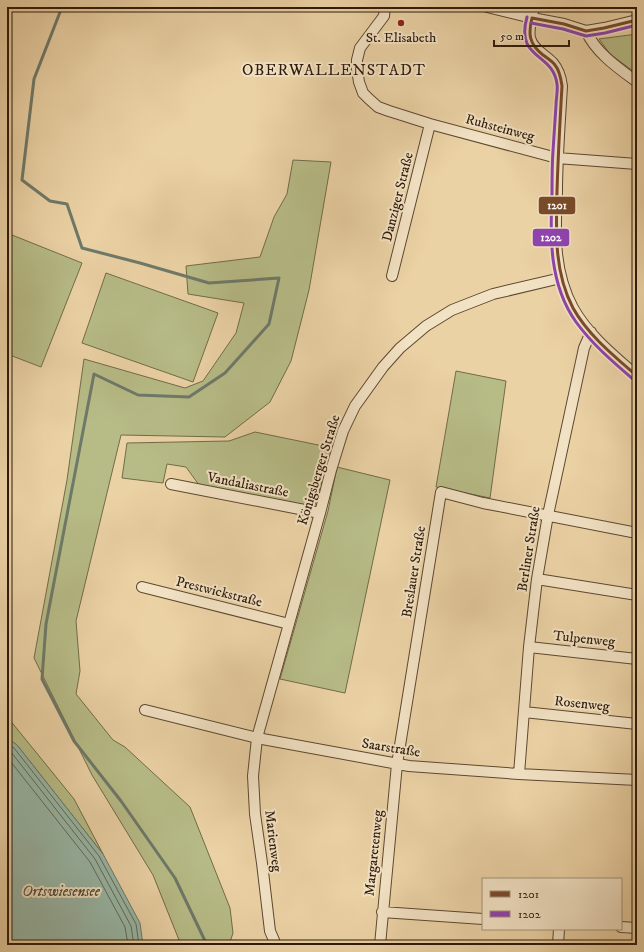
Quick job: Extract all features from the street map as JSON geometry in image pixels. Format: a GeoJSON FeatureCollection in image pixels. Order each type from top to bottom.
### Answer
{"type":"FeatureCollection","features":[{"type":"Feature","properties":{"kind":"street"},"geometry":{"type":"LineString","coordinates":[[384,11],[393,7]]}},
{"type":"Feature","properties":{"kind":"street"},"geometry":{"type":"LineString","coordinates":[[487,7],[564,24],[586,31],[637,20]]}},
{"type":"Feature","properties":{"kind":"street"},"geometry":{"type":"LineString","coordinates":[[534,7],[530,39],[538,51],[554,64],[560,74],[562,86],[557,158],[556,228],[557,256],[561,278],[573,307],[581,320],[591,332],[637,376]]}},
{"type":"Feature","properties":{"kind":"street","name":"Ruhsteinweg"},"geometry":{"type":"LineString","coordinates":[[384,11],[360,48],[357,60],[359,82],[363,93],[378,107],[430,124],[557,158],[637,164]]}},
{"type":"Feature","properties":{"kind":"street"},"geometry":{"type":"LineString","coordinates":[[586,31],[589,39],[598,50],[637,82]]}},
{"type":"Feature","properties":{"kind":"street","name":"Danziger Straße"},"geometry":{"type":"LineString","coordinates":[[392,276],[430,124]]}},
{"type":"Feature","properties":{"kind":"street","name":"Königsberger Straße"},"geometry":{"type":"LineString","coordinates":[[257,738],[331,470],[344,431],[355,406],[383,367],[400,348],[426,326],[452,310],[493,294],[561,278]]}},
{"type":"Feature","properties":{"kind":"street","name":"Berliner Straße"},"geometry":{"type":"LineString","coordinates":[[519,774],[528,647],[537,579],[548,515],[584,348],[591,332]]}},
{"type":"Feature","properties":{"kind":"street","name":"Vandaliastraße"},"geometry":{"type":"LineString","coordinates":[[171,484],[320,514]]}},
{"type":"Feature","properties":{"kind":"street","name":"Breslauer Straße"},"geometry":{"type":"LineString","coordinates":[[397,764],[441,492],[483,503],[548,515]]}},
{"type":"Feature","properties":{"kind":"street"},"geometry":{"type":"LineString","coordinates":[[548,515],[637,533]]}},
{"type":"Feature","properties":{"kind":"street"},"geometry":{"type":"LineString","coordinates":[[537,579],[637,595]]}},
{"type":"Feature","properties":{"kind":"street","name":"Prestwickstraße"},"geometry":{"type":"LineString","coordinates":[[142,587],[288,624]]}},
{"type":"Feature","properties":{"kind":"street","name":"Tulpenweg"},"geometry":{"type":"LineString","coordinates":[[528,647],[637,659]]}},
{"type":"Feature","properties":{"kind":"street","name":"Saarstraße"},"geometry":{"type":"LineString","coordinates":[[145,710],[257,738],[409,766],[519,774],[637,780]]}},
{"type":"Feature","properties":{"kind":"street","name":"Rosenweg"},"geometry":{"type":"LineString","coordinates":[[524,712],[637,724]]}},
{"type":"Feature","properties":{"kind":"street","name":"Marienweg"},"geometry":{"type":"LineString","coordinates":[[257,738],[253,776],[255,814],[270,931],[276,945]]}},
{"type":"Feature","properties":{"kind":"street","name":"Margaretenweg"},"geometry":{"type":"LineString","coordinates":[[380,945],[397,764]]}},
{"type":"Feature","properties":{"kind":"street"},"geometry":{"type":"LineString","coordinates":[[382,912],[482,919]]}},
{"type":"Feature","properties":{"kind":"street"},"geometry":{"type":"LineString","coordinates":[[622,927],[637,928]]}},
{"type":"Feature","properties":{"kind":"street"},"geometry":{"type":"LineString","coordinates":[[558,945],[559,930]]}},
{"type":"Feature","properties":{"kind":"green space"},"geometry":{"type":"Polygon","coordinates":[[[637,34],[637,74],[610,54],[599,39],[637,34]]]}},
{"type":"Feature","properties":{"kind":"green space"},"geometry":{"type":"Polygon","coordinates":[[[293,160],[331,162],[309,290],[291,361],[270,402],[225,437],[121,435],[76,621],[80,671],[76,694],[113,740],[125,747],[190,807],[230,908],[233,933],[229,945],[181,945],[153,875],[92,775],[34,658],[67,480],[84,359],[185,388],[203,381],[236,333],[244,303],[188,294],[186,266],[260,257],[274,217],[287,194],[293,160]]]}},
{"type":"Feature","properties":{"kind":"green space"},"geometry":{"type":"Polygon","coordinates":[[[7,233],[82,263],[41,367],[7,354],[7,233]]]}},
{"type":"Feature","properties":{"kind":"green space"},"geometry":{"type":"Polygon","coordinates":[[[106,273],[218,313],[193,382],[82,343],[106,273]]]}},
{"type":"Feature","properties":{"kind":"green space"},"geometry":{"type":"Polygon","coordinates":[[[456,371],[506,381],[490,498],[436,487],[456,371]]]}},
{"type":"Feature","properties":{"kind":"green space"},"geometry":{"type":"Polygon","coordinates":[[[255,432],[333,448],[314,508],[199,485],[186,467],[167,464],[163,483],[122,478],[127,443],[229,441],[255,432]]]}},
{"type":"Feature","properties":{"kind":"green space"},"geometry":{"type":"Polygon","coordinates":[[[337,467],[390,480],[345,693],[280,679],[328,511],[337,467]]]}},
{"type":"Feature","properties":{"kind":"green space"},"geometry":{"type":"Polygon","coordinates":[[[7,715],[74,799],[103,854],[17,745],[7,738],[7,715]]]}},
{"type":"Feature","properties":{"kind":"water","name":"Ortswiesensee"},"geometry":{"type":"Polygon","coordinates":[[[7,738],[17,745],[103,854],[140,923],[143,945],[7,945],[7,738]]]}},
{"type":"Feature","properties":{"kind":"waterway"},"geometry":{"type":"LineString","coordinates":[[62,7],[34,79],[22,180],[50,201],[67,204],[82,248],[209,283],[279,278],[269,324],[225,373],[189,397],[138,395],[94,374],[46,624],[42,679],[74,741],[121,801],[175,878],[207,945]]}},
{"type":"Feature","properties":{"kind":"transit line","name":"1202"},"geometry":{"type":"LineString","coordinates":[[527,17],[525,31],[526,41],[530,49],[549,66],[554,74],[557,84],[552,162],[551,226],[553,260],[556,276],[567,307],[576,322],[589,338],[634,380]]}},
{"type":"Feature","properties":{"kind":"transit line","name":"1201"},"geometry":{"type":"LineString","coordinates":[[532,18],[530,29],[532,43],[538,51],[557,67],[562,86],[556,222],[559,266],[562,280],[573,308],[586,327],[602,345],[637,376]]}},
{"type":"Feature","properties":{"kind":"transit line","name":"1201"},"geometry":{"type":"LineString","coordinates":[[532,18],[564,24],[586,31],[637,20]]}},
{"type":"Feature","properties":{"kind":"transit line","name":"1202"},"geometry":{"type":"LineString","coordinates":[[531,23],[563,29],[586,36],[637,25]]}},
{"type":"Feature","properties":{"kind":"place","name":"St. Elisabeth"},"geometry":{"type":"Point","coordinates":[401,23]}},
{"type":"Feature","properties":{"kind":"district","name":"OBERWALLENSTADT"},"geometry":{"type":"Point","coordinates":[334,70]}}]}
